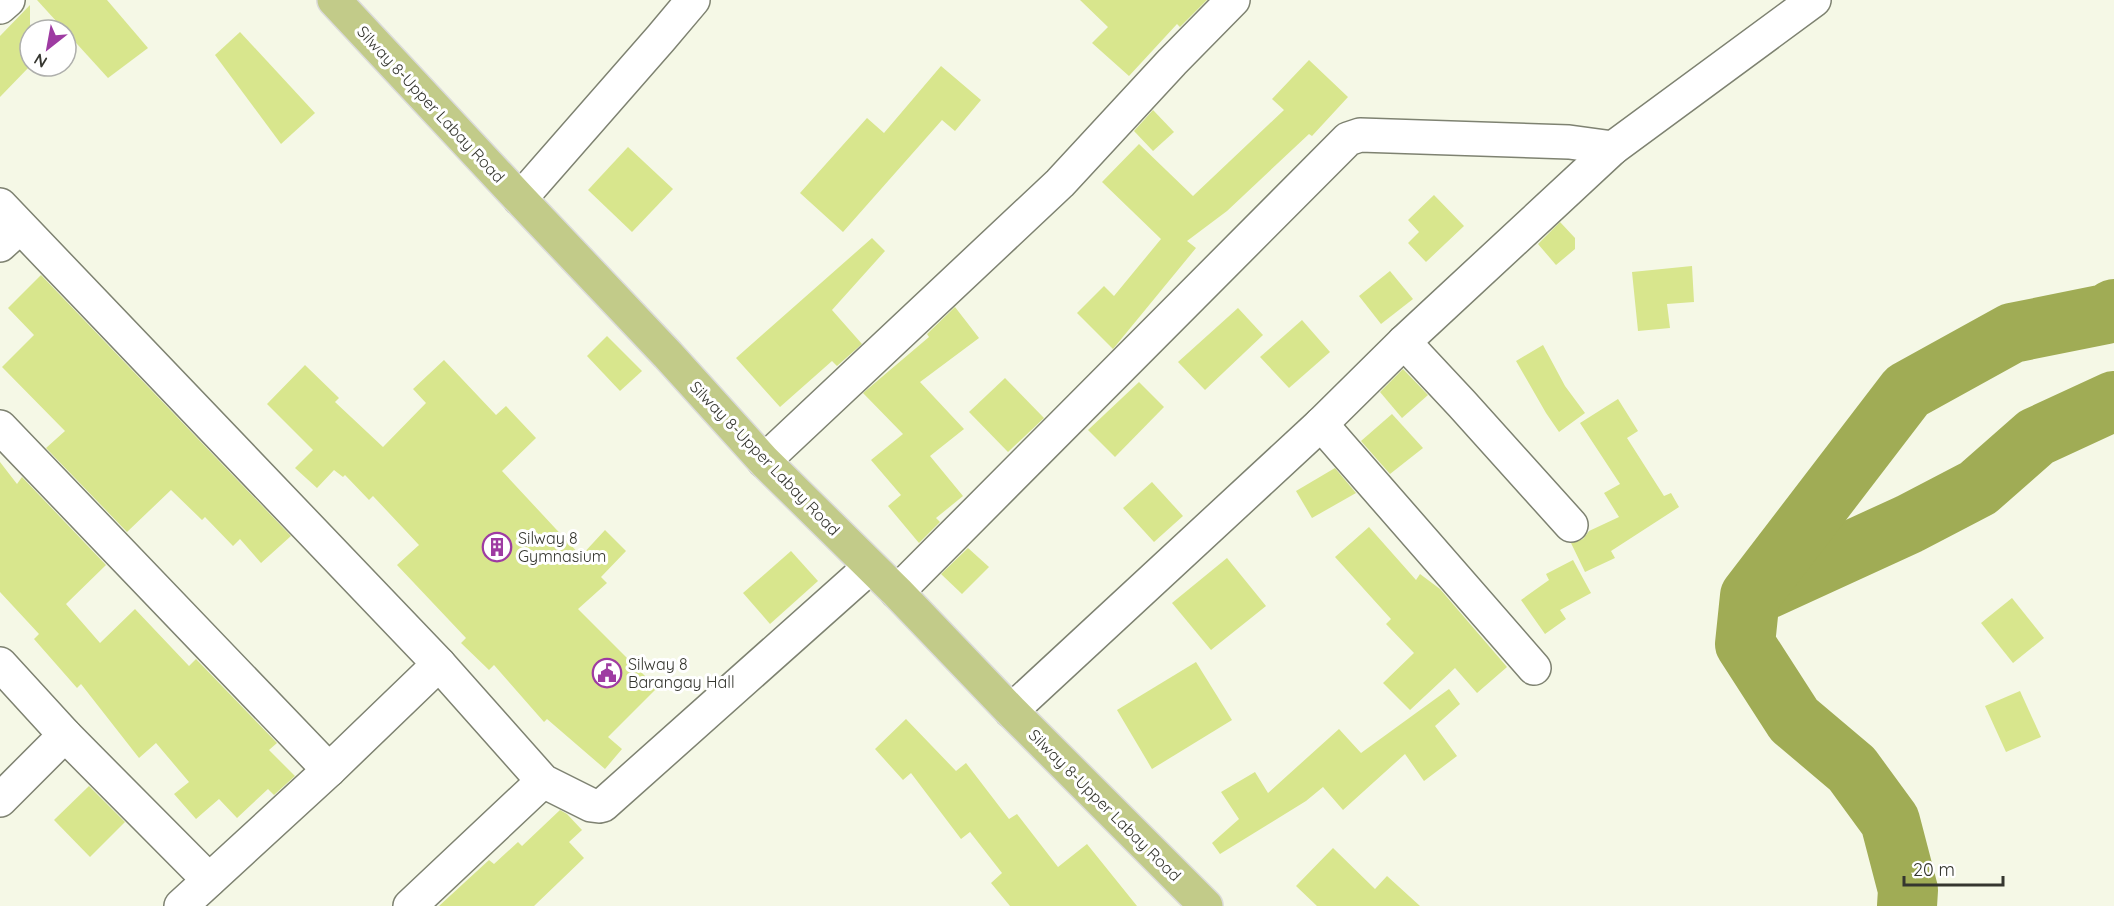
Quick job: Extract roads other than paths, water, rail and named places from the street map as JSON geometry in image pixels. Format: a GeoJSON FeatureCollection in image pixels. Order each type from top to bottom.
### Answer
{"type":"FeatureCollection","features":[{"type":"Feature","properties":{"kind":"main road","name":"Silway 8-Upper Labay Road"},"geometry":{"type":"LineString","coordinates":[[334,0],[668,355],[764,461],[897,592],[1011,711],[1206,906]]}},
{"type":"Feature","properties":{"kind":"street"},"geometry":{"type":"LineString","coordinates":[[0,7],[8,0]]}},
{"type":"Feature","properties":{"kind":"street"},"geometry":{"type":"LineString","coordinates":[[520,200],[693,0]]}},
{"type":"Feature","properties":{"kind":"street"},"geometry":{"type":"LineString","coordinates":[[764,461],[1060,183],[1233,0]]}},
{"type":"Feature","properties":{"kind":"street"},"geometry":{"type":"LineString","coordinates":[[1011,711],[1321,424],[1404,342],[1613,148],[1814,0]]}},
{"type":"Feature","properties":{"kind":"street"},"geometry":{"type":"LineString","coordinates":[[897,592],[1348,140],[1360,135],[1569,142],[1613,148]]}},
{"type":"Feature","properties":{"kind":"street"},"geometry":{"type":"LineString","coordinates":[[7,226],[439,664],[543,781],[591,805],[603,805],[870,567]]}},
{"type":"Feature","properties":{"kind":"street"},"geometry":{"type":"LineString","coordinates":[[1404,342],[1571,525]]}},
{"type":"Feature","properties":{"kind":"street"},"geometry":{"type":"LineString","coordinates":[[1321,424],[1534,668]]}},
{"type":"Feature","properties":{"kind":"street"},"geometry":{"type":"LineString","coordinates":[[0,427],[329,770]]}},
{"type":"Feature","properties":{"kind":"street"},"geometry":{"type":"LineString","coordinates":[[0,664],[65,735],[209,880]]}},
{"type":"Feature","properties":{"kind":"street"},"geometry":{"type":"LineString","coordinates":[[181,906],[329,770],[439,664]]}},
{"type":"Feature","properties":{"kind":"street"},"geometry":{"type":"LineString","coordinates":[[0,800],[65,735]]}},
{"type":"Feature","properties":{"kind":"street"},"geometry":{"type":"LineString","coordinates":[[410,906],[543,781]]}},
{"type":"Feature","properties":{"kind":"waterway"},"geometry":{"type":"LineString","coordinates":[[1907,906],[1908,890],[1890,821],[1852,769],[1794,720],[1745,644],[1750,596],[1907,391],[2012,333],[2106,314],[2114,309]]}},
{"type":"Feature","properties":{"kind":"waterway"},"geometry":{"type":"LineString","coordinates":[[1756,594],[1909,524],[1978,488],[2036,437],[2114,401]]}},
{"type":"Feature","properties":{"kind":"place","name":"Silway 8 Gymnasium"},"geometry":{"type":"Point","coordinates":[497,547]}},
{"type":"Feature","properties":{"kind":"place","name":"Silway 8 Barangay Hall"},"geometry":{"type":"Point","coordinates":[607,673]}}]}
